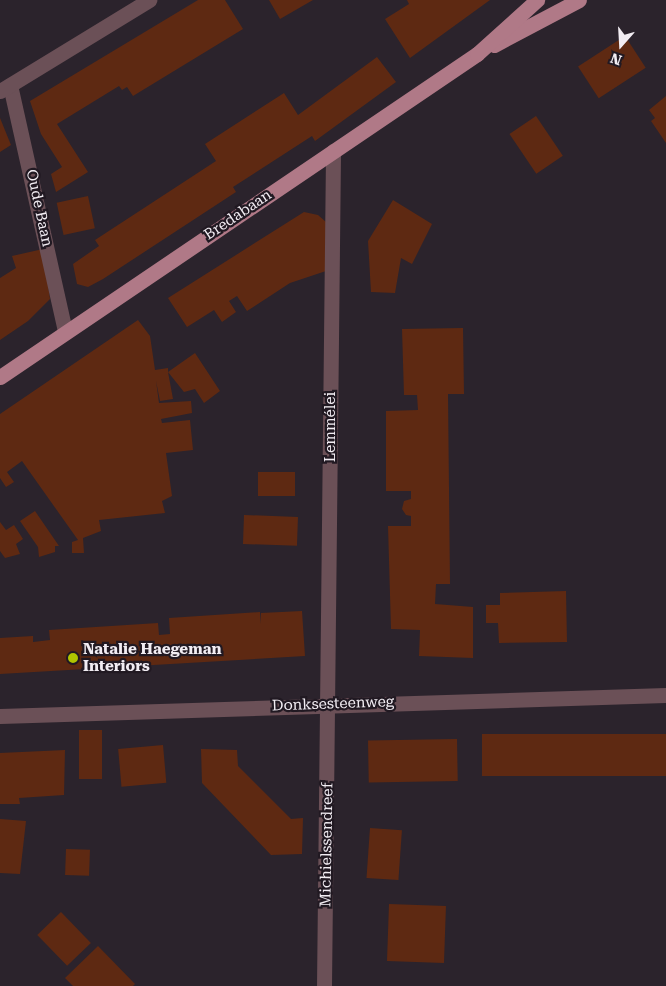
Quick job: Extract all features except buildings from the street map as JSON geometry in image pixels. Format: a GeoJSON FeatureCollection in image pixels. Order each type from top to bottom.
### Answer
{"type":"FeatureCollection","features":[{"type":"Feature","properties":{"kind":"main road","name":"Bredabaan"},"geometry":{"type":"LineString","coordinates":[[477,54],[537,0]]}},
{"type":"Feature","properties":{"kind":"main road","name":"Bredabaan"},"geometry":{"type":"LineString","coordinates":[[0,377],[477,54],[579,0]]}},
{"type":"Feature","properties":{"kind":"street","name":"Oude Baan"},"geometry":{"type":"LineString","coordinates":[[65,332],[5,88],[149,0]]}},
{"type":"Feature","properties":{"kind":"street","name":"Lemmélei"},"geometry":{"type":"LineString","coordinates":[[329,703],[333,150]]}},
{"type":"Feature","properties":{"kind":"street","name":"Donksesteenweg"},"geometry":{"type":"LineString","coordinates":[[0,716],[329,703],[666,695]]}},
{"type":"Feature","properties":{"kind":"street","name":"Michielssendreef"},"geometry":{"type":"LineString","coordinates":[[324,986],[329,703]]}},
{"type":"Feature","properties":{"kind":"place","name":"Natalie Haegeman Interiors"},"geometry":{"type":"Point","coordinates":[73,658]}}]}
